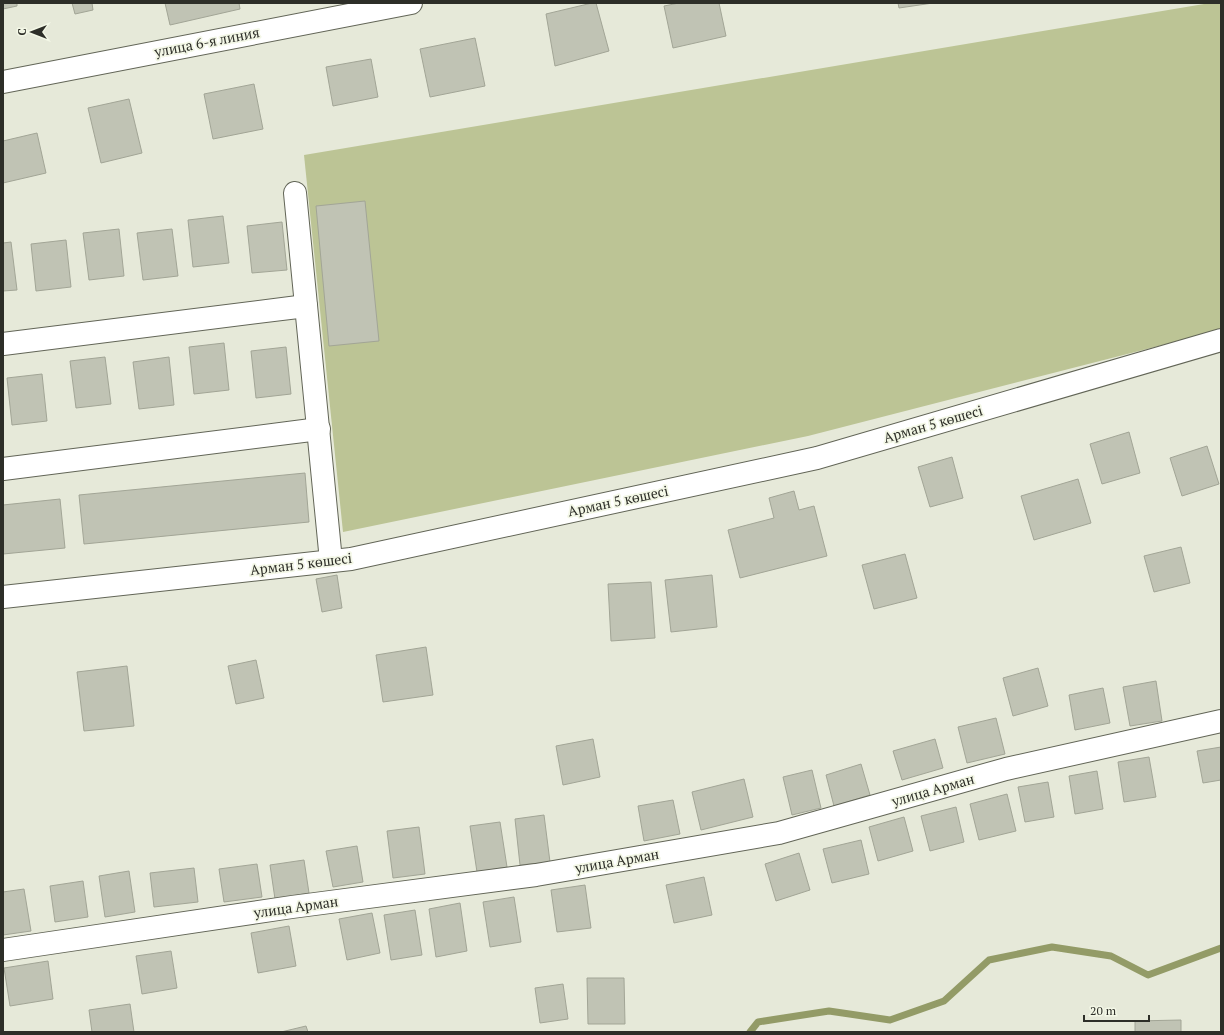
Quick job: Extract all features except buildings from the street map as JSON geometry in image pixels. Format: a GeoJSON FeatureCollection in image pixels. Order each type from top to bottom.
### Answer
{"type":"FeatureCollection","features":[{"type":"Feature","properties":{"kind":"street","name":"улица 6-я линия"},"geometry":{"type":"LineString","coordinates":[[3,82],[411,3]]}},
{"type":"Feature","properties":{"kind":"street"},"geometry":{"type":"LineString","coordinates":[[295,192],[331,561]]}},
{"type":"Feature","properties":{"kind":"street"},"geometry":{"type":"LineString","coordinates":[[3,344],[306,306]]}},
{"type":"Feature","properties":{"kind":"street","name":"Арман 5 көшесі"},"geometry":{"type":"LineString","coordinates":[[3,597],[351,559],[817,458],[1221,340]]}},
{"type":"Feature","properties":{"kind":"street"},"geometry":{"type":"LineString","coordinates":[[3,469],[319,429]]}},
{"type":"Feature","properties":{"kind":"street","name":"улица Арман"},"geometry":{"type":"LineString","coordinates":[[3,950],[292,908],[536,875],[778,833],[1006,769],[1221,721]]}},
{"type":"Feature","properties":{"kind":"green space"},"geometry":{"type":"Polygon","coordinates":[[[1210,3],[1221,3],[1221,330],[808,436],[343,532],[304,155],[1210,3]]]}},
{"type":"Feature","properties":{"kind":"waterway"},"geometry":{"type":"LineString","coordinates":[[750,1032],[758,1022],[829,1011],[890,1020],[944,1001],[989,960],[1052,947],[1111,956],[1148,975],[1221,948]]}}]}
